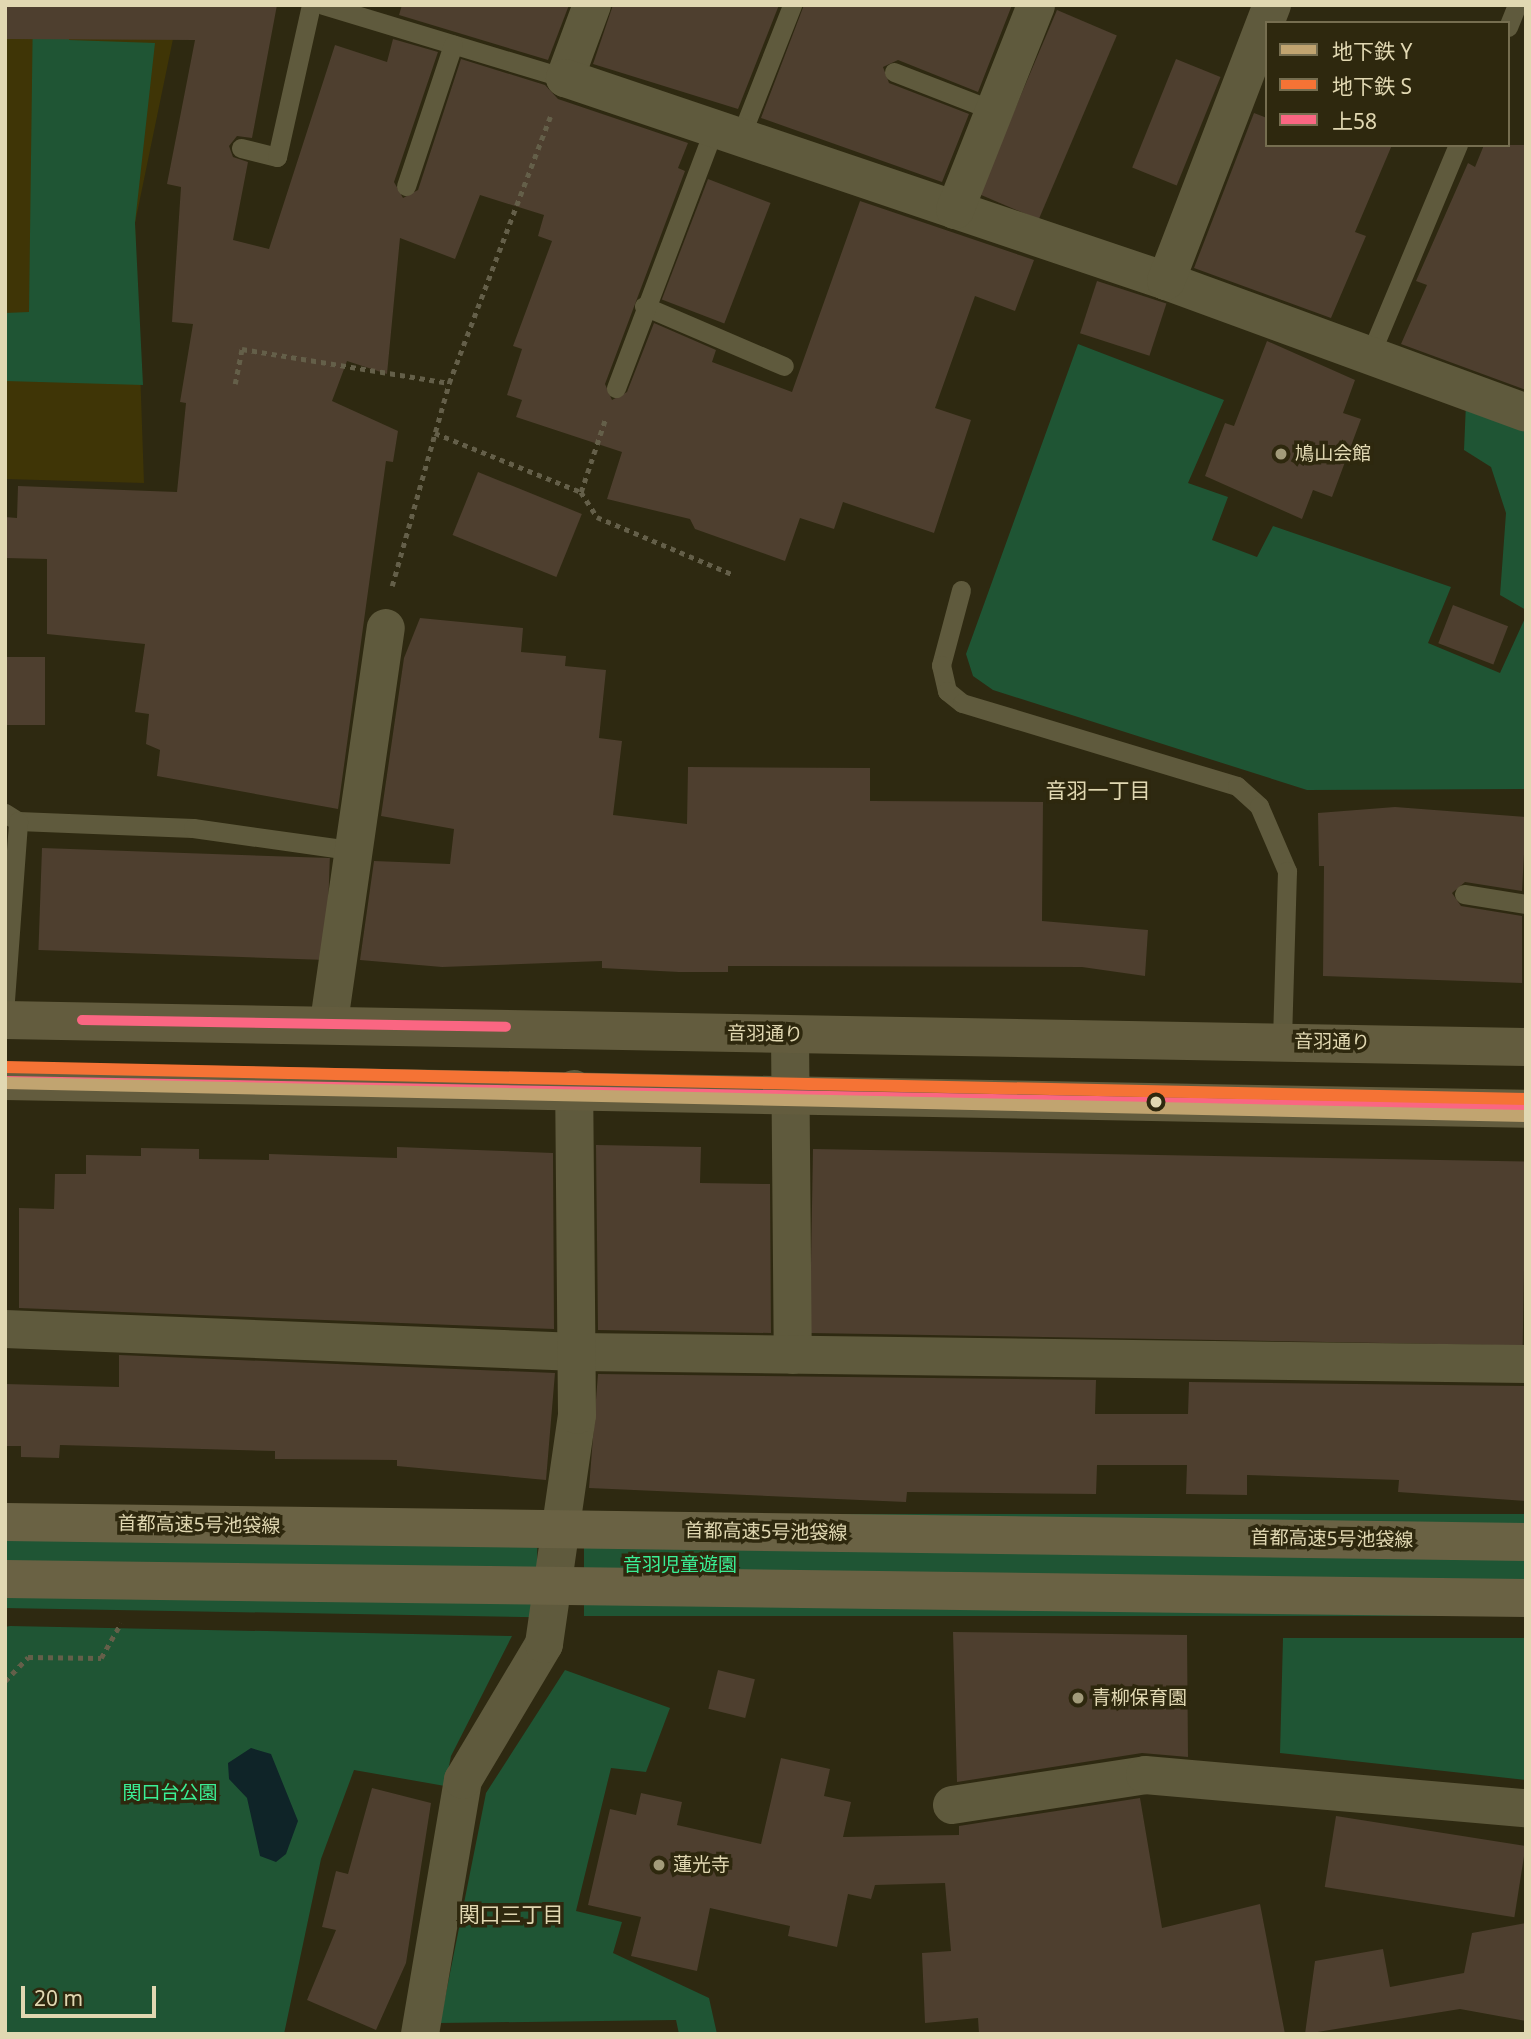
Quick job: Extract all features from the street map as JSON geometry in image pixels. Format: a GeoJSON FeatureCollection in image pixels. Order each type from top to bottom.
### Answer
{"type":"FeatureCollection","features":[{"type":"Feature","properties":{"kind":"highway","name":"首都高速5号池袋線"},"geometry":{"type":"LineString","coordinates":[[5,1522],[1526,1542]]}},
{"type":"Feature","properties":{"kind":"highway"},"geometry":{"type":"LineString","coordinates":[[5,1579],[1526,1598]]}},
{"type":"Feature","properties":{"kind":"main road","name":"音羽通り"},"geometry":{"type":"LineString","coordinates":[[5,1020],[329,1022],[790,1035],[1526,1047]]}},
{"type":"Feature","properties":{"kind":"main road"},"geometry":{"type":"LineString","coordinates":[[5,1082],[574,1089],[1526,1109]]}},
{"type":"Feature","properties":{"kind":"street"},"geometry":{"type":"LineString","coordinates":[[592,5],[565,78],[1166,281],[1526,412]]}},
{"type":"Feature","properties":{"kind":"street"},"geometry":{"type":"LineString","coordinates":[[955,210],[992,110],[1036,5]]}},
{"type":"Feature","properties":{"kind":"street"},"geometry":{"type":"LineString","coordinates":[[1166,281],[1265,23]]}},
{"type":"Feature","properties":{"kind":"street"},"geometry":{"type":"LineString","coordinates":[[329,1022],[349,850],[386,628]]}},
{"type":"Feature","properties":{"kind":"street"},"geometry":{"type":"LineString","coordinates":[[790,1035],[788,1094],[793,1354]]}},
{"type":"Feature","properties":{"kind":"street"},"geometry":{"type":"LineString","coordinates":[[419,2034],[463,1780],[544,1644],[577,1415],[574,1089]]}},
{"type":"Feature","properties":{"kind":"street"},"geometry":{"type":"LineString","coordinates":[[5,1329],[578,1352],[1526,1364]]}},
{"type":"Feature","properties":{"kind":"street"},"geometry":{"type":"LineString","coordinates":[[952,1805],[1145,1775],[1526,1808]]}},
{"type":"Feature","properties":{"kind":"lane"},"geometry":{"type":"LineString","coordinates":[[241,148],[277,157],[311,5]]}},
{"type":"Feature","properties":{"kind":"lane"},"geometry":{"type":"LineString","coordinates":[[323,5],[565,78]]}},
{"type":"Feature","properties":{"kind":"lane"},"geometry":{"type":"LineString","coordinates":[[616,388],[644,306],[792,5]]}},
{"type":"Feature","properties":{"kind":"lane"},"geometry":{"type":"LineString","coordinates":[[1510,22],[1517,5]]}},
{"type":"Feature","properties":{"kind":"lane"},"geometry":{"type":"LineString","coordinates":[[406,186],[453,45]]}},
{"type":"Feature","properties":{"kind":"lane"},"geometry":{"type":"LineString","coordinates":[[894,72],[992,110]]}},
{"type":"Feature","properties":{"kind":"lane"},"geometry":{"type":"LineString","coordinates":[[1370,355],[1457,147]]}},
{"type":"Feature","properties":{"kind":"lane"},"geometry":{"type":"LineString","coordinates":[[644,306],[784,366]]}},
{"type":"Feature","properties":{"kind":"lane"},"geometry":{"type":"LineString","coordinates":[[961,590],[941,665],[947,691],[962,704],[1237,786],[1259,806],[1287,872],[1282,1041]]}},
{"type":"Feature","properties":{"kind":"lane"},"geometry":{"type":"LineString","coordinates":[[5,1000],[12,817],[193,828],[349,850]]}},
{"type":"Feature","properties":{"kind":"lane"},"geometry":{"type":"LineString","coordinates":[[1464,894],[1526,904]]}},
{"type":"Feature","properties":{"kind":"path"},"geometry":{"type":"LineString","coordinates":[[386,628],[396,562],[449,383],[565,78]]}},
{"type":"Feature","properties":{"kind":"path"},"geometry":{"type":"LineString","coordinates":[[235,384],[242,349],[449,383]]}},
{"type":"Feature","properties":{"kind":"path"},"geometry":{"type":"LineString","coordinates":[[581,492],[616,388]]}},
{"type":"Feature","properties":{"kind":"path"},"geometry":{"type":"LineString","coordinates":[[435,433],[581,492],[597,517],[732,574]]}},
{"type":"Feature","properties":{"kind":"path"},"geometry":{"type":"LineString","coordinates":[[5,1681],[28,1657],[101,1658],[126,1610]]}},
{"type":"Feature","properties":{"kind":"shaded area"},"geometry":{"type":"Polygon","coordinates":[[[5,5],[180,5],[135,223],[144,483],[5,479],[5,5]]]}},
{"type":"Feature","properties":{"kind":"green space"},"geometry":{"type":"Polygon","coordinates":[[[33,5],[69,5],[69,40],[155,43],[135,223],[143,385],[5,381],[5,313],[29,312],[33,5]]]}},
{"type":"Feature","properties":{"kind":"green space"},"geometry":{"type":"Polygon","coordinates":[[[1078,344],[1224,400],[1188,483],[1228,497],[1212,540],[1257,557],[1273,526],[1451,587],[1428,643],[1500,673],[1526,616],[1526,789],[1307,790],[993,690],[973,676],[966,654],[1078,344]]]}},
{"type":"Feature","properties":{"kind":"green space"},"geometry":{"type":"Polygon","coordinates":[[[1466,403],[1526,423],[1526,610],[1500,595],[1506,513],[1491,467],[1464,450],[1466,403]]]}},
{"type":"Feature","properties":{"kind":"green space"},"geometry":{"type":"Polygon","coordinates":[[[5,1504],[538,1513],[536,1617],[5,1608],[5,1504]]]}},
{"type":"Feature","properties":{"kind":"green space","name":"音羽児童遊園"},"geometry":{"type":"Polygon","coordinates":[[[584,1514],[1526,1514],[1526,1616],[584,1616],[584,1514]]]}},
{"type":"Feature","properties":{"kind":"green space","name":"関口台公園"},"geometry":{"type":"Polygon","coordinates":[[[5,1627],[512,1636],[451,1756],[445,1786],[354,1770],[321,1859],[284,2034],[5,2034],[5,1627]]]}},
{"type":"Feature","properties":{"kind":"green space"},"geometry":{"type":"Polygon","coordinates":[[[1283,1638],[1526,1638],[1526,1780],[1280,1753],[1283,1638]]]}},
{"type":"Feature","properties":{"kind":"green space"},"geometry":{"type":"Polygon","coordinates":[[[565,1670],[670,1708],[646,1772],[611,1768],[576,1911],[622,1922],[613,1953],[709,1998],[717,2034],[679,2034],[676,2020],[440,2023],[486,1793],[565,1670]]]}},
{"type":"Feature","properties":{"kind":"water"},"geometry":{"type":"Polygon","coordinates":[[[251,1748],[271,1754],[298,1821],[286,1854],[276,1862],[260,1856],[247,1798],[229,1779],[228,1763],[251,1748]]]}},
{"type":"Feature","properties":{"kind":"building"},"geometry":{"type":"Polygon","coordinates":[[[5,5],[277,5],[252,138],[237,136],[229,146],[233,157],[248,162],[233,240],[269,249],[335,45],[387,62],[393,39],[438,52],[394,182],[403,198],[418,190],[461,59],[545,85],[558,99],[688,143],[678,168],[685,171],[605,384],[612,400],[627,392],[654,323],[716,350],[712,362],[792,392],[860,201],[1034,260],[1015,311],[975,296],[935,408],[971,420],[934,533],[843,502],[834,529],[800,518],[785,561],[695,529],[690,519],[607,499],[622,452],[516,417],[522,400],[507,395],[522,349],[513,346],[552,241],[538,236],[544,215],[480,195],[455,259],[400,238],[387,374],[347,361],[332,401],[398,431],[393,462],[386,461],[338,809],[157,776],[160,750],[146,744],[149,714],[135,712],[145,644],[47,634],[47,559],[5,558],[5,517],[17,518],[18,486],[177,492],[186,403],[180,402],[193,324],[172,322],[181,187],[167,184],[195,40],[5,39],[5,5]]]}},
{"type":"Feature","properties":{"kind":"building"},"geometry":{"type":"Polygon","coordinates":[[[402,5],[569,5],[548,60],[399,15],[402,5]]]}},
{"type":"Feature","properties":{"kind":"building"},"geometry":{"type":"Polygon","coordinates":[[[613,5],[779,5],[738,109],[593,64],[613,5]]]}},
{"type":"Feature","properties":{"kind":"building"},"geometry":{"type":"Polygon","coordinates":[[[804,5],[1012,5],[978,92],[898,60],[883,67],[889,83],[969,114],[942,182],[761,118],[804,5]]]}},
{"type":"Feature","properties":{"kind":"building"},"geometry":{"type":"Polygon","coordinates":[[[1057,10],[1117,35],[1039,219],[979,194],[1057,10]]]}},
{"type":"Feature","properties":{"kind":"building"},"geometry":{"type":"Polygon","coordinates":[[[1176,59],[1221,77],[1177,185],[1132,167],[1176,59]]]}},
{"type":"Feature","properties":{"kind":"building"},"geometry":{"type":"Polygon","coordinates":[[[1254,113],[1265,117],[1265,147],[1391,147],[1355,232],[1366,236],[1331,318],[1194,268],[1254,113]]]}},
{"type":"Feature","properties":{"kind":"building"},"geometry":{"type":"Polygon","coordinates":[[[1526,145],[1526,390],[1401,344],[1427,285],[1416,281],[1468,163],[1475,167],[1483,147],[1526,145]]]}},
{"type":"Feature","properties":{"kind":"building"},"geometry":{"type":"Polygon","coordinates":[[[708,179],[771,203],[724,323],[662,299],[708,179]]]}},
{"type":"Feature","properties":{"kind":"building"},"geometry":{"type":"Polygon","coordinates":[[[1097,281],[1166,304],[1149,356],[1080,333],[1097,281]]]}},
{"type":"Feature","properties":{"kind":"building","name":"鳩山会館"},"geometry":{"type":"Polygon","coordinates":[[[1267,341],[1355,380],[1343,413],[1361,419],[1332,497],[1313,490],[1302,519],[1205,476],[1225,423],[1234,426],[1267,341]]]}},
{"type":"Feature","properties":{"kind":"building"},"geometry":{"type":"Polygon","coordinates":[[[478,472],[582,514],[556,577],[453,535],[478,472]]]}},
{"type":"Feature","properties":{"kind":"building"},"geometry":{"type":"Polygon","coordinates":[[[1453,605],[1508,626],[1493,664],[1438,643],[1453,605]]]}},
{"type":"Feature","properties":{"kind":"building"},"geometry":{"type":"Polygon","coordinates":[[[420,618],[523,628],[521,652],[566,656],[565,666],[606,670],[599,738],[622,741],[613,815],[687,824],[688,767],[870,768],[870,801],[1043,802],[1042,921],[1148,930],[1145,976],[1082,967],[728,966],[728,972],[679,972],[602,968],[602,961],[442,967],[360,960],[374,861],[450,864],[454,829],[381,816],[404,658],[420,618]]]}},
{"type":"Feature","properties":{"kind":"building"},"geometry":{"type":"Polygon","coordinates":[[[5,657],[45,657],[45,725],[5,725],[5,657]]]}},
{"type":"Feature","properties":{"kind":"building"},"geometry":{"type":"Polygon","coordinates":[[[1395,807],[1526,817],[1522,891],[1465,882],[1452,893],[1461,906],[1522,916],[1522,983],[1323,976],[1324,866],[1319,866],[1318,813],[1395,807]]]}},
{"type":"Feature","properties":{"kind":"building"},"geometry":{"type":"Polygon","coordinates":[[[42,848],[330,858],[326,960],[38,950],[42,848]]]}},
{"type":"Feature","properties":{"kind":"building"},"geometry":{"type":"Polygon","coordinates":[[[596,1145],[701,1147],[700,1183],[770,1184],[771,1333],[598,1330],[596,1145]]]}},
{"type":"Feature","properties":{"kind":"building"},"geometry":{"type":"Polygon","coordinates":[[[397,1147],[553,1153],[554,1329],[19,1308],[19,1208],[54,1209],[55,1174],[86,1174],[86,1155],[141,1156],[141,1148],[199,1149],[199,1159],[269,1160],[269,1154],[397,1158],[397,1147]]]}},
{"type":"Feature","properties":{"kind":"building"},"geometry":{"type":"Polygon","coordinates":[[[813,1149],[1526,1161],[1523,1345],[810,1333],[813,1149]]]}},
{"type":"Feature","properties":{"kind":"building"},"geometry":{"type":"Polygon","coordinates":[[[119,1355],[555,1373],[546,1480],[397,1466],[397,1460],[275,1459],[275,1451],[60,1445],[59,1458],[21,1457],[21,1446],[5,1446],[5,1384],[119,1387],[119,1355]]]}},
{"type":"Feature","properties":{"kind":"building"},"geometry":{"type":"Polygon","coordinates":[[[598,1374],[1096,1380],[1095,1414],[1188,1414],[1189,1382],[1526,1386],[1526,1501],[1398,1492],[1399,1480],[1247,1475],[1247,1495],[1186,1494],[1187,1465],[1097,1465],[1096,1494],[907,1492],[906,1502],[589,1488],[598,1374]]]}},
{"type":"Feature","properties":{"kind":"building"},"geometry":{"type":"Polygon","coordinates":[[[953,1632],[1187,1635],[1188,1757],[1142,1753],[957,1782],[953,1632]]]}},
{"type":"Feature","properties":{"kind":"building"},"geometry":{"type":"Polygon","coordinates":[[[718,1670],[755,1679],[745,1718],[708,1709],[718,1670]]]}},
{"type":"Feature","properties":{"kind":"building"},"geometry":{"type":"Polygon","coordinates":[[[781,1758],[830,1769],[824,1796],[851,1802],[843,1837],[959,1835],[959,1826],[1140,1798],[1162,1928],[1260,1904],[1285,2034],[979,2034],[978,2018],[925,2023],[922,1953],[951,1951],[945,1883],[875,1885],[871,1899],[848,1894],[837,1947],[788,1936],[790,1926],[710,1908],[697,1971],[631,1956],[641,1917],[588,1905],[610,1809],[636,1815],[641,1793],[682,1802],[677,1825],[761,1844],[781,1758]]]}},
{"type":"Feature","properties":{"kind":"building"},"geometry":{"type":"Polygon","coordinates":[[[372,1788],[431,1803],[406,1963],[376,2030],[307,2000],[336,1930],[322,1927],[336,1871],[348,1874],[372,1788]]]}},
{"type":"Feature","properties":{"kind":"building"},"geometry":{"type":"Polygon","coordinates":[[[1336,1816],[1526,1846],[1514,1917],[1325,1887],[1336,1816]]]}},
{"type":"Feature","properties":{"kind":"building"},"geometry":{"type":"Polygon","coordinates":[[[1526,1923],[1526,2021],[1460,2009],[1305,2034],[1315,1961],[1383,1949],[1390,1987],[1464,1973],[1472,1933],[1526,1923]]]}},
{"type":"Feature","properties":{"kind":"metro line","name":"S"},"geometry":{"type":"LineString","coordinates":[[5,1067],[1526,1099]]}},
{"type":"Feature","properties":{"kind":"metro line","name":"Y"},"geometry":{"type":"LineString","coordinates":[[5,1083],[1526,1116]]}},
{"type":"Feature","properties":{"kind":"transit line","name":"上58"},"geometry":{"type":"LineString","coordinates":[[82,1020],[506,1027]]}},
{"type":"Feature","properties":{"kind":"transit line","name":"上58"},"geometry":{"type":"LineString","coordinates":[[5,1081],[1526,1109]]}},
{"type":"Feature","properties":{"kind":"place","name":"鳩山会館"},"geometry":{"type":"Point","coordinates":[1281,454]}},
{"type":"Feature","properties":{"kind":"place","name":"青柳保育園"},"geometry":{"type":"Point","coordinates":[1078,1698]}},
{"type":"Feature","properties":{"kind":"place","name":"蓮光寺"},"geometry":{"type":"Point","coordinates":[659,1865]}},
{"type":"Feature","properties":{"kind":"district","name":"音羽一丁目"},"geometry":{"type":"Point","coordinates":[1098,790]}},
{"type":"Feature","properties":{"kind":"district","name":"関口三丁目"},"geometry":{"type":"Point","coordinates":[511,1914]}}]}
